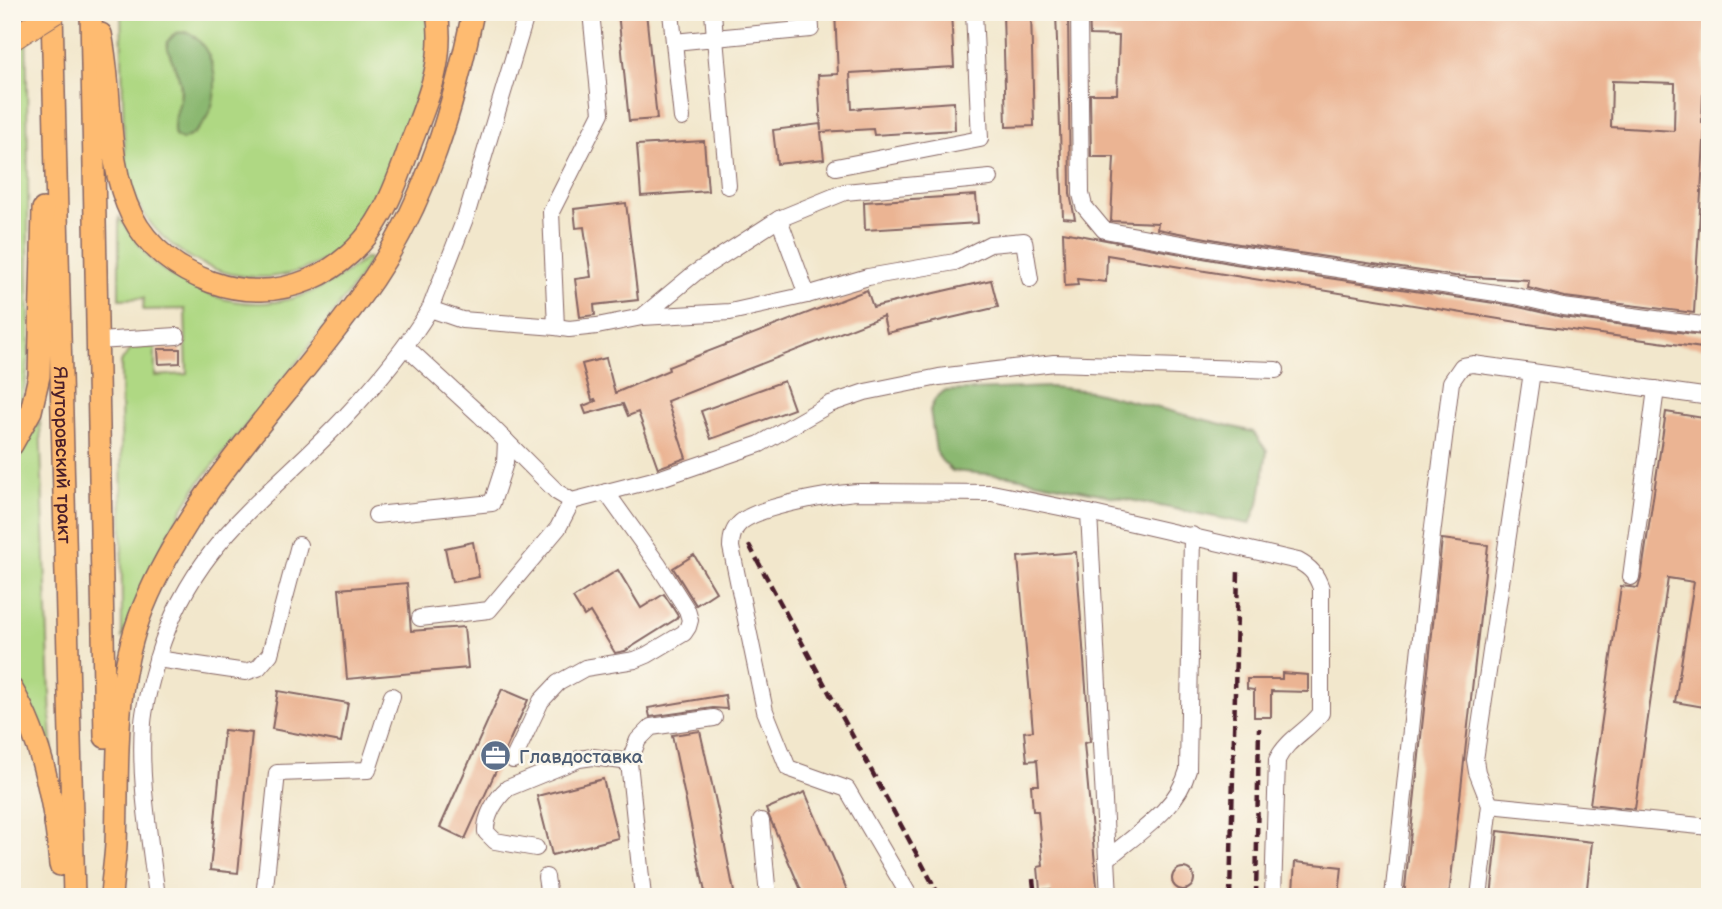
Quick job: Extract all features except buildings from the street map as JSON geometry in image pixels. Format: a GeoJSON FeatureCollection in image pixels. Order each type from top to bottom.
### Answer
{"type":"FeatureCollection","features":[{"type":"Feature","properties":{"kind":"highway"},"geometry":{"type":"LineString","coordinates":[[12,39],[53,12]]}},
{"type":"Feature","properties":{"kind":"main road","name":"Ялуторовский тракт"},"geometry":{"type":"LineString","coordinates":[[53,12],[74,897]]}},
{"type":"Feature","properties":{"kind":"main road","name":"Ялуторовский тракт"},"geometry":{"type":"LineString","coordinates":[[91,12],[109,897]]}},
{"type":"Feature","properties":{"kind":"main road"},"geometry":{"type":"LineString","coordinates":[[97,12],[107,63],[116,172],[132,217],[144,236],[160,253],[180,267],[201,278],[245,290],[289,288],[309,281],[330,271],[368,236],[383,213],[432,89],[439,48],[436,12]]}},
{"type":"Feature","properties":{"kind":"main road"},"geometry":{"type":"LineString","coordinates":[[109,897],[116,845],[118,712],[129,649],[142,611],[182,530],[373,278],[411,213],[446,121],[473,12]]}},
{"type":"Feature","properties":{"kind":"main road"},"geometry":{"type":"LineString","coordinates":[[12,444],[31,411],[39,376],[43,211],[54,96]]}},
{"type":"Feature","properties":{"kind":"main road"},"geometry":{"type":"LineString","coordinates":[[12,689],[34,735],[47,779],[58,838],[61,897]]}},
{"type":"Feature","properties":{"kind":"lane"},"geometry":{"type":"LineString","coordinates":[[157,897],[142,789],[143,723],[148,684],[165,633],[197,570],[219,542],[264,494],[345,417],[406,347],[430,309],[466,215],[527,12]]}},
{"type":"Feature","properties":{"kind":"lane"},"geometry":{"type":"LineString","coordinates":[[556,327],[551,212],[601,113],[591,12]]}},
{"type":"Feature","properties":{"kind":"lane"},"geometry":{"type":"LineString","coordinates":[[671,12],[682,118]]}},
{"type":"Feature","properties":{"kind":"lane"},"geometry":{"type":"LineString","coordinates":[[713,12],[728,186]]}},
{"type":"Feature","properties":{"kind":"lane"},"geometry":{"type":"LineString","coordinates":[[674,42],[811,29],[810,12]]}},
{"type":"Feature","properties":{"kind":"lane"},"geometry":{"type":"LineString","coordinates":[[836,167],[981,138],[974,12]]}},
{"type":"Feature","properties":{"kind":"lane"},"geometry":{"type":"LineString","coordinates":[[1079,12],[1081,194],[1084,206],[1104,230],[1249,256],[1516,296],[1575,309],[1710,326]]}},
{"type":"Feature","properties":{"kind":"lane"},"geometry":{"type":"LineString","coordinates":[[642,317],[695,273],[779,219],[845,192],[990,178]]}},
{"type":"Feature","properties":{"kind":"lane"},"geometry":{"type":"LineString","coordinates":[[779,219],[807,295]]}},
{"type":"Feature","properties":{"kind":"lane"},"geometry":{"type":"LineString","coordinates":[[430,309],[462,320],[556,327],[589,327],[642,317],[730,312],[807,295],[869,277],[955,262],[990,244],[1024,241],[1030,279]]}},
{"type":"Feature","properties":{"kind":"lane"},"geometry":{"type":"LineString","coordinates":[[98,341],[177,336]]}},
{"type":"Feature","properties":{"kind":"lane"},"geometry":{"type":"LineString","coordinates":[[406,347],[557,492],[572,501],[661,478],[761,444],[830,404],[865,392],[939,377],[1054,363],[1276,370]]}},
{"type":"Feature","properties":{"kind":"lane"},"geometry":{"type":"LineString","coordinates":[[1393,897],[1451,383],[1462,366],[1473,364],[1710,397]]}},
{"type":"Feature","properties":{"kind":"lane"},"geometry":{"type":"LineString","coordinates":[[1479,897],[1490,805],[1475,760],[1532,372]]}},
{"type":"Feature","properties":{"kind":"lane"},"geometry":{"type":"LineString","coordinates":[[1630,577],[1656,389]]}},
{"type":"Feature","properties":{"kind":"lane"},"geometry":{"type":"LineString","coordinates":[[376,515],[492,503],[505,463],[506,441]]}},
{"type":"Feature","properties":{"kind":"lane"},"geometry":{"type":"LineString","coordinates":[[513,760],[541,701],[558,683],[584,668],[635,660],[647,655],[684,633],[688,627],[690,620],[687,610],[606,492]]}},
{"type":"Feature","properties":{"kind":"lane"},"geometry":{"type":"LineString","coordinates":[[910,897],[847,789],[788,768],[765,710],[731,547],[734,531],[744,519],[769,510],[843,493],[992,493],[1192,535],[1298,561],[1309,567],[1316,575],[1321,588],[1321,713],[1315,722],[1284,746],[1278,760],[1273,897]]}},
{"type":"Feature","properties":{"kind":"lane"},"geometry":{"type":"LineString","coordinates":[[421,618],[489,610],[558,528],[572,501]]}},
{"type":"Feature","properties":{"kind":"lane"},"geometry":{"type":"LineString","coordinates":[[1089,513],[1109,897]]}},
{"type":"Feature","properties":{"kind":"lane"},"geometry":{"type":"LineString","coordinates":[[1107,859],[1171,805],[1183,787],[1188,770],[1192,535]]}},
{"type":"Feature","properties":{"kind":"lane"},"geometry":{"type":"LineString","coordinates":[[157,659],[246,672],[258,668],[270,654],[299,545]]}},
{"type":"Feature","properties":{"kind":"lane"},"geometry":{"type":"LineString","coordinates":[[264,897],[277,773],[368,770],[392,696]]}},
{"type":"Feature","properties":{"kind":"lane"},"geometry":{"type":"LineString","coordinates":[[643,897],[629,762],[638,740],[651,727],[714,718]]}},
{"type":"Feature","properties":{"kind":"lane"},"geometry":{"type":"LineString","coordinates":[[537,848],[495,841],[486,832],[485,823],[500,796],[508,788],[579,760],[593,757],[629,762]]}},
{"type":"Feature","properties":{"kind":"lane"},"geometry":{"type":"LineString","coordinates":[[1490,805],[1710,827]]}},
{"type":"Feature","properties":{"kind":"lane"},"geometry":{"type":"LineString","coordinates":[[761,821],[768,897]]}},
{"type":"Feature","properties":{"kind":"lane"},"geometry":{"type":"LineString","coordinates":[[547,877],[549,897]]}},
{"type":"Feature","properties":{"kind":"green space"},"geometry":{"type":"Polygon","coordinates":[[[12,12],[26,12],[29,347],[25,386],[12,422],[12,12]]]}},
{"type":"Feature","properties":{"kind":"green space"},"geometry":{"type":"Polygon","coordinates":[[[121,12],[426,12],[428,44],[419,90],[378,198],[352,237],[335,252],[295,272],[250,277],[227,273],[194,260],[163,237],[140,207],[128,173],[124,138],[121,12]],[[176,33],[167,42],[180,81],[178,113],[194,135],[176,33]]]}},
{"type":"Feature","properties":{"kind":"green space"},"geometry":{"type":"Polygon","coordinates":[[[188,32],[200,42],[209,56],[214,71],[215,88],[213,104],[206,119],[196,131],[182,140],[175,136],[174,130],[181,86],[167,42],[176,33],[188,32]]]}},
{"type":"Feature","properties":{"kind":"green space"},"geometry":{"type":"Polygon","coordinates":[[[119,217],[153,262],[165,272],[197,290],[232,301],[253,303],[293,298],[330,283],[365,258],[369,258],[357,281],[302,356],[198,484],[155,559],[122,639],[121,362],[132,348],[155,346],[155,376],[187,374],[185,309],[143,310],[144,298],[119,299],[119,217]]]}},
{"type":"Feature","properties":{"kind":"green space"},"geometry":{"type":"Polygon","coordinates":[[[1051,387],[1091,391],[1253,432],[1267,451],[1260,499],[1250,524],[1010,476],[952,471],[941,460],[936,451],[930,410],[935,399],[944,391],[1051,387]]]}},
{"type":"Feature","properties":{"kind":"green space"},"geometry":{"type":"Polygon","coordinates":[[[40,421],[51,755],[12,670],[12,465],[40,421]]]}},
{"type":"Feature","properties":{"kind":"railway"},"geometry":{"type":"LineString","coordinates":[[749,545],[940,897]]}},
{"type":"Feature","properties":{"kind":"railway"},"geometry":{"type":"LineString","coordinates":[[1230,897],[1238,571]]}},
{"type":"Feature","properties":{"kind":"railway"},"geometry":{"type":"LineString","coordinates":[[1256,897],[1259,728]]}},
{"type":"Feature","properties":{"kind":"railway"},"geometry":{"type":"LineString","coordinates":[[1033,879],[1035,897]]}},
{"type":"Feature","properties":{"kind":"place","name":"Главдоставка"},"geometry":{"type":"Point","coordinates":[496,756]}}]}
